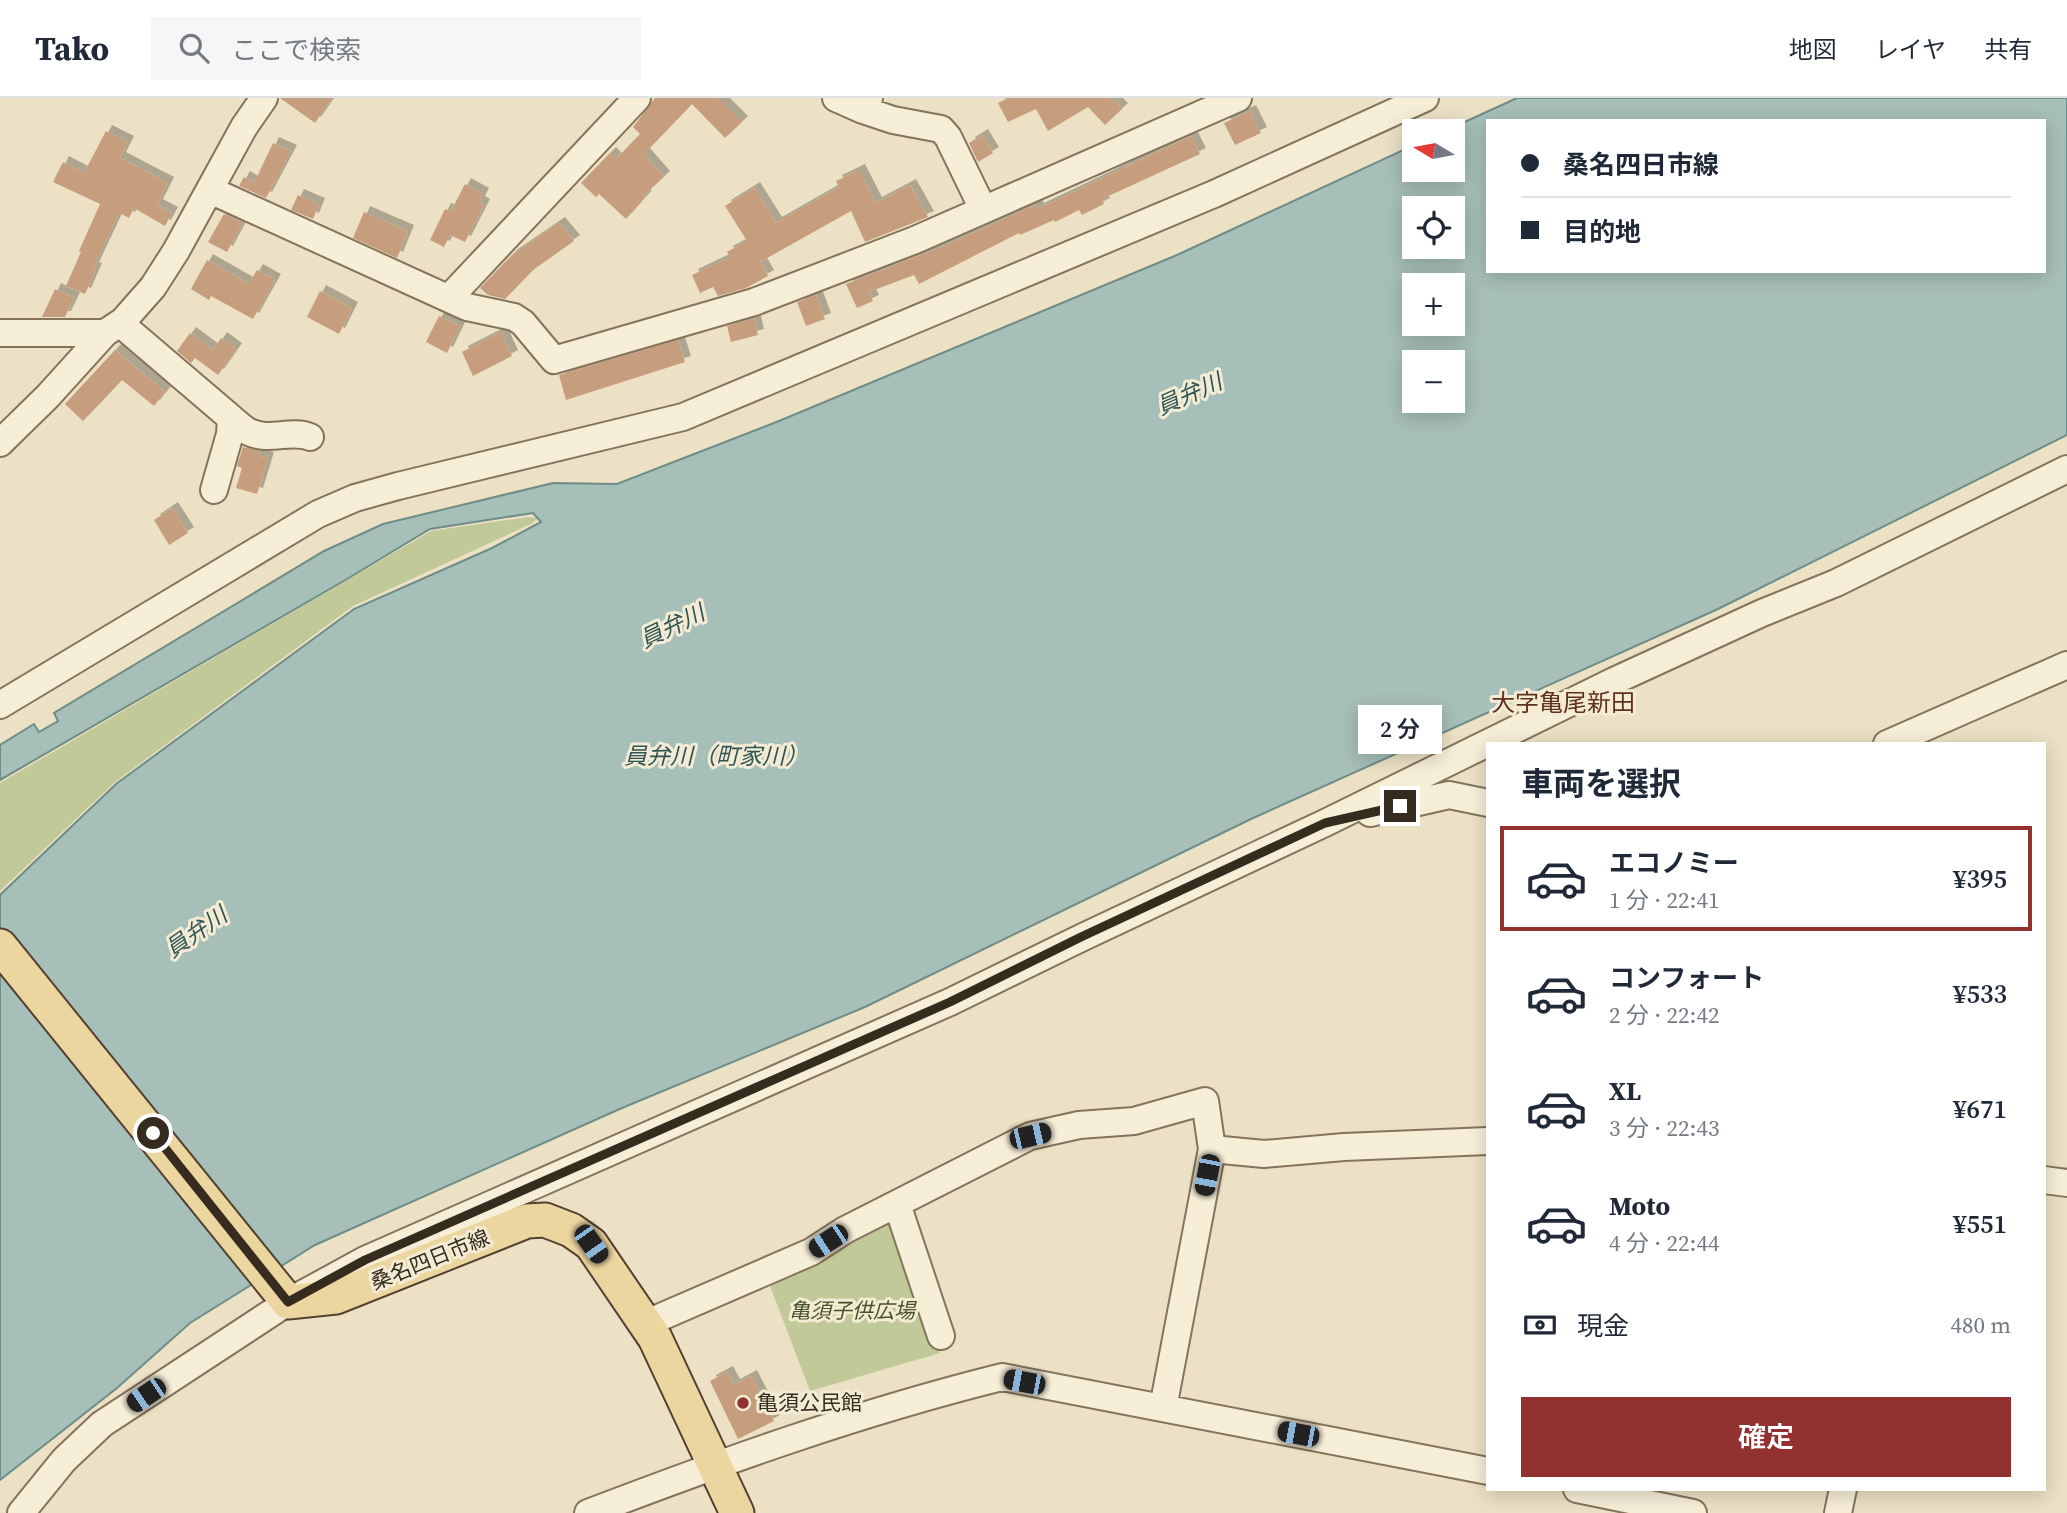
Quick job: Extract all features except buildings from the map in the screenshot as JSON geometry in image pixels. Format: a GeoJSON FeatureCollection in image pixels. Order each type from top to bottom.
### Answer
{"type":"FeatureCollection","features":[{"type":"Feature","properties":{"kind":"main road"},"geometry":{"type":"LineString","coordinates":[[0,946],[279,1290]]}},
{"type":"Feature","properties":{"kind":"main road","name":"桑名四日市線"},"geometry":{"type":"LineString","coordinates":[[279,1290],[336,1297],[527,1222],[545,1220],[572,1230],[591,1244],[647,1323],[737,1513]]}},
{"type":"Feature","properties":{"kind":"street"},"geometry":{"type":"LineString","coordinates":[[0,443],[153,288],[244,127],[264,98]]}},
{"type":"Feature","properties":{"kind":"street"},"geometry":{"type":"LineString","coordinates":[[449,298],[638,98]]}},
{"type":"Feature","properties":{"kind":"street"},"geometry":{"type":"LineString","coordinates":[[836,98],[866,104],[893,120],[941,129],[948,137],[982,209]]}},
{"type":"Feature","properties":{"kind":"street"},"geometry":{"type":"LineString","coordinates":[[210,190],[467,307],[514,317],[523,323],[554,360],[754,302],[915,240],[1238,98]]}},
{"type":"Feature","properties":{"kind":"street"},"geometry":{"type":"LineString","coordinates":[[0,705],[307,521],[355,498],[683,417],[1214,194],[1425,98]]}},
{"type":"Feature","properties":{"kind":"street"},"geometry":{"type":"LineString","coordinates":[[0,333],[114,327],[129,331],[249,433],[274,436],[302,433],[310,437]]}},
{"type":"Feature","properties":{"kind":"street"},"geometry":{"type":"LineString","coordinates":[[214,490],[230,434],[231,418]]}},
{"type":"Feature","properties":{"kind":"street"},"geometry":{"type":"LineString","coordinates":[[1490,742],[1762,613],[1836,583],[2067,469]]}},
{"type":"Feature","properties":{"kind":"street"},"geometry":{"type":"LineString","coordinates":[[1892,742],[2067,665]]}},
{"type":"Feature","properties":{"kind":"street"},"geometry":{"type":"LineString","coordinates":[[21,1513],[64,1460],[102,1424],[279,1290],[365,1260],[950,1002],[1486,744]]}},
{"type":"Feature","properties":{"kind":"street"},"geometry":{"type":"LineString","coordinates":[[1325,823],[1449,794],[1486,803]]}},
{"type":"Feature","properties":{"kind":"street"},"geometry":{"type":"LineString","coordinates":[[647,1323],[811,1252],[845,1230],[1030,1136],[1079,1125],[1134,1121],[1205,1101],[1212,1149],[1163,1408]]}},
{"type":"Feature","properties":{"kind":"street"},"geometry":{"type":"LineString","coordinates":[[1212,1149],[1264,1154],[1344,1147],[1486,1141]]}},
{"type":"Feature","properties":{"kind":"street"},"geometry":{"type":"LineString","coordinates":[[2046,1180],[2067,1183]]}},
{"type":"Feature","properties":{"kind":"street"},"geometry":{"type":"LineString","coordinates":[[897,1204],[941,1336]]}},
{"type":"Feature","properties":{"kind":"street"},"geometry":{"type":"LineString","coordinates":[[589,1513],[716,1464],[942,1392],[1002,1377],[1486,1471]]}},
{"type":"Feature","properties":{"kind":"street"},"geometry":{"type":"LineString","coordinates":[[1587,1491],[1693,1513]]}},
{"type":"Feature","properties":{"kind":"street"},"geometry":{"type":"LineString","coordinates":[[1838,1513],[1843,1491]]}},
{"type":"Feature","properties":{"kind":"green space"},"geometry":{"type":"Polygon","coordinates":[[[528,517],[538,518],[531,524],[353,606],[115,782],[0,891],[0,783],[431,531],[528,517]]]}},
{"type":"Feature","properties":{"kind":"green space","name":"亀須子供広場"},"geometry":{"type":"Polygon","coordinates":[[[883,1217],[896,1223],[940,1353],[810,1391],[767,1278],[883,1217]]]}},
{"type":"Feature","properties":{"kind":"water","name":"員弁川（町家川）"},"geometry":{"type":"Polygon","coordinates":[[[1517,98],[2067,98],[2067,435],[1718,609],[1251,819],[865,1007],[622,1108],[315,1245],[190,1323],[117,1388],[0,1480],[0,895],[116,784],[354,609],[492,548],[541,522],[533,513],[430,529],[0,780],[0,745],[34,724],[39,732],[58,721],[54,713],[324,551],[383,524],[553,483],[617,484],[779,421],[1177,255],[1402,151],[1402,182],[1465,182],[1465,122],[1517,98]]]}},
{"type":"Feature","properties":{"kind":"place","name":"亀須公民館"},"geometry":{"type":"Point","coordinates":[743,1403]}},
{"type":"Feature","properties":{"kind":"district","name":"大字亀尾新田"},"geometry":{"type":"Point","coordinates":[1563,703]}},
{"type":"Feature","properties":{"kind":"route"},"geometry":{"type":"LineString","coordinates":[[153,1133],[288,1302],[365,1260],[950,1002],[1081,937],[1325,823],[1400,806]]}},
{"type":"Feature","properties":{"kind":"water label","name":"員弁川"},"geometry":{"type":"Point","coordinates":[1189,394]}},
{"type":"Feature","properties":{"kind":"water label","name":"員弁川"},"geometry":{"type":"Point","coordinates":[672,626]}},
{"type":"Feature","properties":{"kind":"water label","name":"員弁川"},"geometry":{"type":"Point","coordinates":[196,932]}}]}
